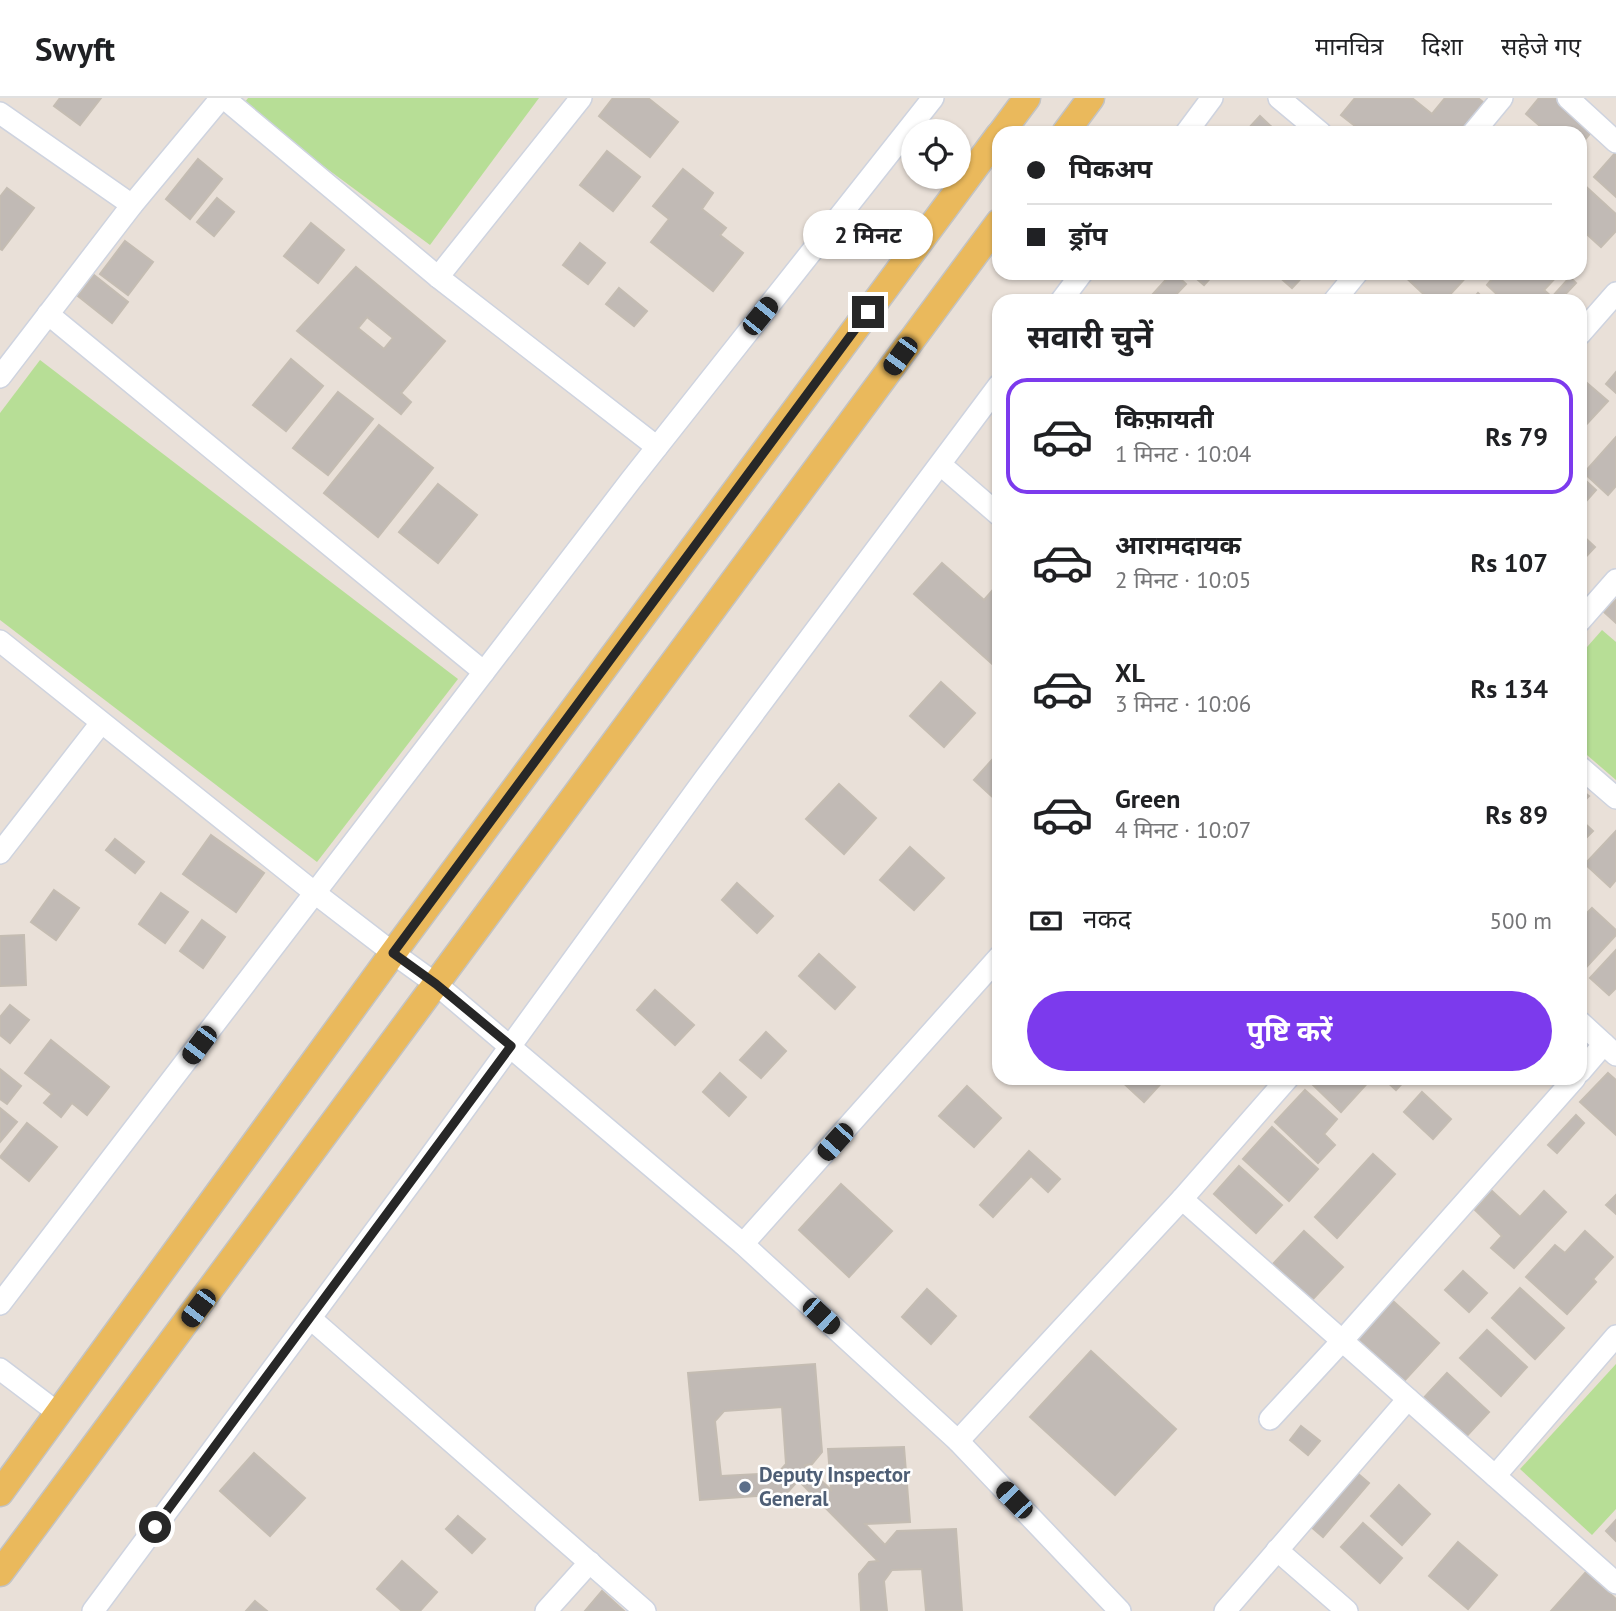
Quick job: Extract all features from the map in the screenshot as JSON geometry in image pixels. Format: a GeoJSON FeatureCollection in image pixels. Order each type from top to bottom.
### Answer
{"type":"FeatureCollection","features":[{"type":"Feature","properties":{"kind":"main road"},"geometry":{"type":"LineString","coordinates":[[1006,126],[1027,98]]}},
{"type":"Feature","properties":{"kind":"main road"},"geometry":{"type":"LineString","coordinates":[[1070,126],[1091,98]]}},
{"type":"Feature","properties":{"kind":"main road"},"geometry":{"type":"LineString","coordinates":[[0,1493],[393,953],[992,145]]}},
{"type":"Feature","properties":{"kind":"main road"},"geometry":{"type":"LineString","coordinates":[[0,1573],[281,1197],[992,231]]}},
{"type":"Feature","properties":{"kind":"street"},"geometry":{"type":"LineString","coordinates":[[0,377],[132,205],[223,98],[438,277],[657,447]]}},
{"type":"Feature","properties":{"kind":"street"},"geometry":{"type":"LineString","coordinates":[[438,277],[581,98]]}},
{"type":"Feature","properties":{"kind":"street"},"geometry":{"type":"LineString","coordinates":[[0,1304],[657,447],[933,98]]}},
{"type":"Feature","properties":{"kind":"street"},"geometry":{"type":"LineString","coordinates":[[1191,126],[1212,98]]}},
{"type":"Feature","properties":{"kind":"street"},"geometry":{"type":"LineString","coordinates":[[1279,98],[1313,126]]}},
{"type":"Feature","properties":{"kind":"street"},"geometry":{"type":"LineString","coordinates":[[1479,126],[1502,98]]}},
{"type":"Feature","properties":{"kind":"street"},"geometry":{"type":"LineString","coordinates":[[1568,98],[1616,142]]}},
{"type":"Feature","properties":{"kind":"street"},"geometry":{"type":"LineString","coordinates":[[0,113],[132,205]]}},
{"type":"Feature","properties":{"kind":"street"},"geometry":{"type":"LineString","coordinates":[[1340,294],[1351,280]]}},
{"type":"Feature","properties":{"kind":"street"},"geometry":{"type":"LineString","coordinates":[[1587,326],[1616,293]]}},
{"type":"Feature","properties":{"kind":"street"},"geometry":{"type":"LineString","coordinates":[[48,314],[484,672]]}},
{"type":"Feature","properties":{"kind":"street"},"geometry":{"type":"LineString","coordinates":[[93,1611],[511,1046],[706,777],[992,395]]}},
{"type":"Feature","properties":{"kind":"street"},"geometry":{"type":"LineString","coordinates":[[941,465],[992,509]]}},
{"type":"Feature","properties":{"kind":"street"},"geometry":{"type":"LineString","coordinates":[[1587,613],[1616,580]]}},
{"type":"Feature","properties":{"kind":"street"},"geometry":{"type":"LineString","coordinates":[[0,641],[315,893],[436,984],[743,1244],[958,1441],[1120,1611]]}},
{"type":"Feature","properties":{"kind":"street"},"geometry":{"type":"LineString","coordinates":[[0,853],[101,723]]}},
{"type":"Feature","properties":{"kind":"street"},"geometry":{"type":"LineString","coordinates":[[1587,773],[1616,798]]}},
{"type":"Feature","properties":{"kind":"street"},"geometry":{"type":"LineString","coordinates":[[743,1244],[992,965]]}},
{"type":"Feature","properties":{"kind":"street"},"geometry":{"type":"LineString","coordinates":[[1587,1028],[1610,1049],[1587,1067]]}},
{"type":"Feature","properties":{"kind":"street"},"geometry":{"type":"LineString","coordinates":[[958,1441],[1182,1199],[1282,1085]]}},
{"type":"Feature","properties":{"kind":"street"},"geometry":{"type":"LineString","coordinates":[[1270,1419],[1568,1085]]}},
{"type":"Feature","properties":{"kind":"street"},"geometry":{"type":"LineString","coordinates":[[1182,1199],[1616,1583]]}},
{"type":"Feature","properties":{"kind":"street"},"geometry":{"type":"LineString","coordinates":[[310,1318],[645,1611]]}},
{"type":"Feature","properties":{"kind":"street"},"geometry":{"type":"LineString","coordinates":[[1495,1476],[1616,1336]]}},
{"type":"Feature","properties":{"kind":"street"},"geometry":{"type":"LineString","coordinates":[[0,1369],[58,1413]]}},
{"type":"Feature","properties":{"kind":"street"},"geometry":{"type":"LineString","coordinates":[[1225,1611],[1408,1399]]}},
{"type":"Feature","properties":{"kind":"street"},"geometry":{"type":"LineString","coordinates":[[1277,1550],[1348,1611]]}},
{"type":"Feature","properties":{"kind":"street"},"geometry":{"type":"LineString","coordinates":[[546,1611],[590,1562]]}},
{"type":"Feature","properties":{"kind":"green space"},"geometry":{"type":"Polygon","coordinates":[[[248,98],[539,98],[430,245],[242,106],[248,98]]]}},
{"type":"Feature","properties":{"kind":"green space"},"geometry":{"type":"Polygon","coordinates":[[[40,360],[458,679],[317,862],[0,620],[0,413],[40,360]]]}},
{"type":"Feature","properties":{"kind":"green space"},"geometry":{"type":"Polygon","coordinates":[[[1602,630],[1616,642],[1616,780],[1587,755],[1587,647],[1602,630]]]}},
{"type":"Feature","properties":{"kind":"green space"},"geometry":{"type":"Polygon","coordinates":[[[1616,1364],[1616,1509],[1592,1535],[1520,1469],[1616,1364]]]}},
{"type":"Feature","properties":{"kind":"building"},"geometry":{"type":"Polygon","coordinates":[[[60,98],[101,98],[80,125],[54,106],[60,98]]]}},
{"type":"Feature","properties":{"kind":"building"},"geometry":{"type":"Polygon","coordinates":[[[613,98],[648,98],[678,122],[650,157],[599,116],[613,98]]]}},
{"type":"Feature","properties":{"kind":"building"},"geometry":{"type":"Polygon","coordinates":[[[1355,98],[1412,98],[1432,114],[1445,98],[1478,98],[1484,103],[1465,126],[1355,126],[1341,115],[1355,98]]]}},
{"type":"Feature","properties":{"kind":"building"},"geometry":{"type":"Polygon","coordinates":[[[1539,98],[1555,98],[1593,130],[1587,137],[1587,126],[1540,126],[1526,114],[1539,98]]]}},
{"type":"Feature","properties":{"kind":"building"},"geometry":{"type":"Polygon","coordinates":[[[1260,116],[1271,126],[1251,126],[1260,116]]]}},
{"type":"Feature","properties":{"kind":"building"},"geometry":{"type":"Polygon","coordinates":[[[607,151],[640,177],[613,211],[580,185],[607,151]]]}},
{"type":"Feature","properties":{"kind":"building"},"geometry":{"type":"Polygon","coordinates":[[[1616,152],[1616,197],[1594,177],[1616,152]]]}},
{"type":"Feature","properties":{"kind":"building"},"geometry":{"type":"Polygon","coordinates":[[[198,159],[222,179],[190,219],[166,199],[198,159]]]}},
{"type":"Feature","properties":{"kind":"building"},"geometry":{"type":"Polygon","coordinates":[[[683,169],[713,193],[702,209],[726,228],[720,235],[743,253],[713,291],[651,242],[669,219],[653,206],[683,169]]]}},
{"type":"Feature","properties":{"kind":"building"},"geometry":{"type":"Polygon","coordinates":[[[7,188],[34,208],[2,250],[0,197],[7,188]]]}},
{"type":"Feature","properties":{"kind":"building"},"geometry":{"type":"Polygon","coordinates":[[[1587,188],[1616,214],[1616,231],[1601,247],[1587,234],[1587,188]]]}},
{"type":"Feature","properties":{"kind":"building"},"geometry":{"type":"Polygon","coordinates":[[[217,198],[234,212],[214,236],[197,222],[217,198]]]}},
{"type":"Feature","properties":{"kind":"building"},"geometry":{"type":"Polygon","coordinates":[[[311,223],[344,250],[318,283],[284,256],[311,223]]]}},
{"type":"Feature","properties":{"kind":"building"},"geometry":{"type":"Polygon","coordinates":[[[125,241],[153,262],[128,295],[100,274],[125,241]]]}},
{"type":"Feature","properties":{"kind":"building"},"geometry":{"type":"Polygon","coordinates":[[[580,243],[605,263],[588,284],[563,265],[580,243]]]}},
{"type":"Feature","properties":{"kind":"building"},"geometry":{"type":"Polygon","coordinates":[[[356,267],[445,341],[401,393],[411,402],[401,414],[297,331],[356,267]],[[367,317],[358,328],[384,349],[393,338],[367,317]]]}},
{"type":"Feature","properties":{"kind":"building"},"geometry":{"type":"Polygon","coordinates":[[[94,275],[128,302],[112,323],[78,296],[94,275]]]}},
{"type":"Feature","properties":{"kind":"building"},"geometry":{"type":"Polygon","coordinates":[[[1166,280],[1182,280],[1186,284],[1177,294],[1153,294],[1166,280]]]}},
{"type":"Feature","properties":{"kind":"building"},"geometry":{"type":"Polygon","coordinates":[[[1283,280],[1299,280],[1292,288],[1283,280]]]}},
{"type":"Feature","properties":{"kind":"building"},"geometry":{"type":"Polygon","coordinates":[[[1408,280],[1464,280],[1450,294],[1424,294],[1408,280]]]}},
{"type":"Feature","properties":{"kind":"building"},"geometry":{"type":"Polygon","coordinates":[[[1491,280],[1553,280],[1544,290],[1549,294],[1497,294],[1487,285],[1491,280]]]}},
{"type":"Feature","properties":{"kind":"building"},"geometry":{"type":"Polygon","coordinates":[[[1567,280],[1576,283],[1566,294],[1555,294],[1567,280]]]}},
{"type":"Feature","properties":{"kind":"building"},"geometry":{"type":"Polygon","coordinates":[[[619,288],[647,311],[634,326],[606,304],[619,288]]]}},
{"type":"Feature","properties":{"kind":"building"},"geometry":{"type":"Polygon","coordinates":[[[291,359],[323,386],[286,431],[253,405],[291,359]]]}},
{"type":"Feature","properties":{"kind":"building"},"geometry":{"type":"Polygon","coordinates":[[[1616,372],[1616,393],[1606,384],[1616,372]]]}},
{"type":"Feature","properties":{"kind":"building"},"geometry":{"type":"Polygon","coordinates":[[[1587,383],[1608,401],[1587,424],[1587,383]]]}},
{"type":"Feature","properties":{"kind":"building"},"geometry":{"type":"Polygon","coordinates":[[[338,392],[373,419],[328,475],[293,448],[338,392]]]}},
{"type":"Feature","properties":{"kind":"building"},"geometry":{"type":"Polygon","coordinates":[[[379,425],[433,468],[378,537],[324,493],[379,425]]]}},
{"type":"Feature","properties":{"kind":"building"},"geometry":{"type":"Polygon","coordinates":[[[1616,437],[1616,486],[1608,495],[1587,476],[1587,470],[1616,437]]]}},
{"type":"Feature","properties":{"kind":"building"},"geometry":{"type":"Polygon","coordinates":[[[1587,482],[1596,490],[1587,500],[1587,482]]]}},
{"type":"Feature","properties":{"kind":"building"},"geometry":{"type":"Polygon","coordinates":[[[438,484],[477,515],[438,563],[399,532],[438,484]]]}},
{"type":"Feature","properties":{"kind":"building"},"geometry":{"type":"Polygon","coordinates":[[[1587,540],[1595,547],[1587,556],[1587,540]]]}},
{"type":"Feature","properties":{"kind":"building"},"geometry":{"type":"Polygon","coordinates":[[[942,563],[984,600],[992,591],[992,664],[914,594],[942,563]]]}},
{"type":"Feature","properties":{"kind":"building"},"geometry":{"type":"Polygon","coordinates":[[[1616,600],[1616,623],[1604,612],[1616,600]]]}},
{"type":"Feature","properties":{"kind":"building"},"geometry":{"type":"Polygon","coordinates":[[[941,682],[975,713],[944,747],[910,716],[941,682]]]}},
{"type":"Feature","properties":{"kind":"building"},"geometry":{"type":"Polygon","coordinates":[[[992,760],[992,797],[974,780],[992,760]]]}},
{"type":"Feature","properties":{"kind":"building"},"geometry":{"type":"Polygon","coordinates":[[[839,784],[876,818],[844,854],[806,819],[839,784]]]}},
{"type":"Feature","properties":{"kind":"building"},"geometry":{"type":"Polygon","coordinates":[[[1587,825],[1593,831],[1587,837],[1587,825]]]}},
{"type":"Feature","properties":{"kind":"building"},"geometry":{"type":"Polygon","coordinates":[[[1616,831],[1616,880],[1610,887],[1587,866],[1587,862],[1616,831]]]}},
{"type":"Feature","properties":{"kind":"building"},"geometry":{"type":"Polygon","coordinates":[[[211,835],[264,873],[236,912],[183,874],[211,835]]]}},
{"type":"Feature","properties":{"kind":"building"},"geometry":{"type":"Polygon","coordinates":[[[115,839],[144,862],[135,873],[106,850],[115,839]]]}},
{"type":"Feature","properties":{"kind":"building"},"geometry":{"type":"Polygon","coordinates":[[[910,847],[944,878],[914,910],[880,880],[910,847]]]}},
{"type":"Feature","properties":{"kind":"building"},"geometry":{"type":"Polygon","coordinates":[[[737,883],[773,916],[757,933],[722,900],[737,883]]]}},
{"type":"Feature","properties":{"kind":"building"},"geometry":{"type":"Polygon","coordinates":[[[54,890],[79,908],[56,940],[31,922],[54,890]]]}},
{"type":"Feature","properties":{"kind":"building"},"geometry":{"type":"Polygon","coordinates":[[[161,893],[188,912],[165,943],[139,924],[161,893]]]}},
{"type":"Feature","properties":{"kind":"building"},"geometry":{"type":"Polygon","coordinates":[[[1592,908],[1616,930],[1616,935],[1587,966],[1587,913],[1592,908]]]}},
{"type":"Feature","properties":{"kind":"building"},"geometry":{"type":"Polygon","coordinates":[[[202,920],[225,937],[203,968],[180,951],[202,920]]]}},
{"type":"Feature","properties":{"kind":"building"},"geometry":{"type":"Polygon","coordinates":[[[24,935],[26,985],[0,986],[0,936],[24,935]]]}},
{"type":"Feature","properties":{"kind":"building"},"geometry":{"type":"Polygon","coordinates":[[[1616,950],[1616,988],[1609,995],[1590,978],[1616,950]]]}},
{"type":"Feature","properties":{"kind":"building"},"geometry":{"type":"Polygon","coordinates":[[[819,954],[855,987],[835,1009],[799,976],[819,954]]]}},
{"type":"Feature","properties":{"kind":"building"},"geometry":{"type":"Polygon","coordinates":[[[655,990],[694,1025],[675,1045],[637,1010],[655,990]]]}},
{"type":"Feature","properties":{"kind":"building"},"geometry":{"type":"Polygon","coordinates":[[[10,1005],[29,1020],[10,1043],[0,1035],[0,1017],[10,1005]]]}},
{"type":"Feature","properties":{"kind":"building"},"geometry":{"type":"Polygon","coordinates":[[[766,1032],[786,1051],[761,1078],[740,1060],[766,1032]]]}},
{"type":"Feature","properties":{"kind":"building"},"geometry":{"type":"Polygon","coordinates":[[[51,1040],[109,1087],[87,1115],[72,1103],[61,1117],[44,1103],[52,1094],[25,1073],[51,1040]]]}},
{"type":"Feature","properties":{"kind":"building"},"geometry":{"type":"Polygon","coordinates":[[[0,1069],[21,1086],[7,1104],[0,1099],[0,1069]]]}},
{"type":"Feature","properties":{"kind":"building"},"geometry":{"type":"Polygon","coordinates":[[[720,1073],[746,1097],[729,1116],[703,1092],[720,1073]]]}},
{"type":"Feature","properties":{"kind":"building"},"geometry":{"type":"Polygon","coordinates":[[[1608,1073],[1616,1080],[1616,1135],[1580,1102],[1608,1073]]]}},
{"type":"Feature","properties":{"kind":"building"},"geometry":{"type":"Polygon","coordinates":[[[1126,1085],[1160,1085],[1144,1102],[1126,1085]]]}},
{"type":"Feature","properties":{"kind":"building"},"geometry":{"type":"Polygon","coordinates":[[[1313,1085],[1366,1085],[1341,1112],[1313,1085]]]}},
{"type":"Feature","properties":{"kind":"building"},"geometry":{"type":"Polygon","coordinates":[[[967,1086],[1001,1118],[974,1147],[939,1116],[967,1086]]]}},
{"type":"Feature","properties":{"kind":"building"},"geometry":{"type":"Polygon","coordinates":[[[1305,1090],[1337,1119],[1324,1134],[1335,1145],[1318,1163],[1275,1122],[1305,1090]]]}},
{"type":"Feature","properties":{"kind":"building"},"geometry":{"type":"Polygon","coordinates":[[[1422,1092],[1451,1119],[1433,1139],[1404,1112],[1422,1092]]]}},
{"type":"Feature","properties":{"kind":"building"},"geometry":{"type":"Polygon","coordinates":[[[0,1108],[17,1122],[0,1142],[0,1108]]]}},
{"type":"Feature","properties":{"kind":"building"},"geometry":{"type":"Polygon","coordinates":[[[1576,1115],[1584,1123],[1557,1153],[1548,1145],[1576,1115]]]}},
{"type":"Feature","properties":{"kind":"building"},"geometry":{"type":"Polygon","coordinates":[[[27,1123],[57,1147],[29,1181],[0,1157],[27,1123]]]}},
{"type":"Feature","properties":{"kind":"building"},"geometry":{"type":"Polygon","coordinates":[[[1272,1127],[1318,1169],[1289,1201],[1243,1159],[1272,1127]]]}},
{"type":"Feature","properties":{"kind":"building"},"geometry":{"type":"Polygon","coordinates":[[[1029,1151],[1060,1179],[1048,1192],[1031,1176],[993,1217],[980,1205],[1029,1151]]]}},
{"type":"Feature","properties":{"kind":"building"},"geometry":{"type":"Polygon","coordinates":[[[1373,1154],[1395,1174],[1337,1238],[1315,1217],[1373,1154]]]}},
{"type":"Feature","properties":{"kind":"building"},"geometry":{"type":"Polygon","coordinates":[[[1239,1166],[1282,1205],[1256,1233],[1214,1194],[1239,1166]]]}},
{"type":"Feature","properties":{"kind":"building"},"geometry":{"type":"Polygon","coordinates":[[[841,1184],[892,1231],[849,1277],[799,1230],[841,1184]]]}},
{"type":"Feature","properties":{"kind":"building"},"geometry":{"type":"Polygon","coordinates":[[[1492,1191],[1520,1217],[1544,1191],[1566,1212],[1514,1268],[1491,1248],[1502,1236],[1475,1210],[1492,1191]]]}},
{"type":"Feature","properties":{"kind":"building"},"geometry":{"type":"Polygon","coordinates":[[[1616,1195],[1616,1214],[1606,1205],[1616,1195]]]}},
{"type":"Feature","properties":{"kind":"building"},"geometry":{"type":"Polygon","coordinates":[[[1304,1231],[1343,1267],[1312,1300],[1273,1264],[1304,1231]]]}},
{"type":"Feature","properties":{"kind":"building"},"geometry":{"type":"Polygon","coordinates":[[[1585,1231],[1613,1257],[1593,1279],[1596,1282],[1567,1314],[1526,1277],[1555,1245],[1565,1253],[1585,1231]]]}},
{"type":"Feature","properties":{"kind":"building"},"geometry":{"type":"Polygon","coordinates":[[[1463,1271],[1487,1293],[1469,1312],[1445,1290],[1463,1271]]]}},
{"type":"Feature","properties":{"kind":"building"},"geometry":{"type":"Polygon","coordinates":[[[1520,1288],[1564,1328],[1535,1359],[1492,1318],[1520,1288]]]}},
{"type":"Feature","properties":{"kind":"building"},"geometry":{"type":"Polygon","coordinates":[[[927,1289],[956,1316],[931,1344],[902,1317],[927,1289]]]}},
{"type":"Feature","properties":{"kind":"building"},"geometry":{"type":"Polygon","coordinates":[[[1393,1301],[1439,1343],[1404,1381],[1358,1339],[1393,1301]]]}},
{"type":"Feature","properties":{"kind":"building"},"geometry":{"type":"Polygon","coordinates":[[[1487,1330],[1527,1367],[1501,1396],[1460,1358],[1487,1330]]]}},
{"type":"Feature","properties":{"kind":"building"},"geometry":{"type":"Polygon","coordinates":[[[1091,1351],[1176,1429],[1115,1495],[1030,1417],[1091,1351]]]}},
{"type":"Feature","properties":{"kind":"building","name":"Deputy Inspector General"},"geometry":{"type":"Polygon","coordinates":[[[815,1364],[822,1452],[812,1464],[805,1465],[831,1490],[828,1449],[904,1447],[910,1522],[865,1524],[885,1545],[897,1531],[956,1529],[962,1611],[926,1611],[922,1569],[892,1570],[884,1581],[887,1611],[861,1611],[859,1574],[869,1562],[878,1561],[794,1476],[795,1484],[786,1494],[700,1500],[688,1373],[815,1364]],[[782,1407],[724,1411],[715,1421],[721,1476],[778,1473],[786,1464],[782,1407]]]}},
{"type":"Feature","properties":{"kind":"building"},"geometry":{"type":"Polygon","coordinates":[[[1447,1373],[1489,1412],[1462,1441],[1420,1402],[1447,1373]]]}},
{"type":"Feature","properties":{"kind":"building"},"geometry":{"type":"Polygon","coordinates":[[[1301,1426],[1320,1441],[1308,1455],[1290,1440],[1301,1426]]]}},
{"type":"Feature","properties":{"kind":"building"},"geometry":{"type":"Polygon","coordinates":[[[254,1453],[305,1498],[270,1536],[220,1491],[254,1453]]]}},
{"type":"Feature","properties":{"kind":"building"},"geometry":{"type":"Polygon","coordinates":[[[1356,1472],[1369,1483],[1323,1537],[1310,1526],[1356,1472]]]}},
{"type":"Feature","properties":{"kind":"building"},"geometry":{"type":"Polygon","coordinates":[[[1399,1485],[1430,1514],[1402,1545],[1371,1516],[1399,1485]]]}},
{"type":"Feature","properties":{"kind":"building"},"geometry":{"type":"Polygon","coordinates":[[[458,1516],[485,1539],[472,1553],[446,1529],[458,1516]]]}},
{"type":"Feature","properties":{"kind":"building"},"geometry":{"type":"Polygon","coordinates":[[[1616,1520],[1616,1541],[1606,1531],[1616,1520]]]}},
{"type":"Feature","properties":{"kind":"building"},"geometry":{"type":"Polygon","coordinates":[[[1363,1523],[1402,1558],[1380,1583],[1341,1547],[1363,1523]]]}},
{"type":"Feature","properties":{"kind":"building"},"geometry":{"type":"Polygon","coordinates":[[[1458,1542],[1497,1575],[1468,1609],[1429,1576],[1458,1542]]]}},
{"type":"Feature","properties":{"kind":"building"},"geometry":{"type":"Polygon","coordinates":[[[402,1561],[437,1592],[420,1611],[402,1611],[377,1589],[402,1561]]]}},
{"type":"Feature","properties":{"kind":"building"},"geometry":{"type":"Polygon","coordinates":[[[1586,1572],[1616,1599],[1616,1611],[1551,1611],[1586,1572]]]}},
{"type":"Feature","properties":{"kind":"building"},"geometry":{"type":"Polygon","coordinates":[[[602,1591],[624,1611],[585,1611],[602,1591]]]}},
{"type":"Feature","properties":{"kind":"building"},"geometry":{"type":"Polygon","coordinates":[[[255,1601],[267,1611],[246,1611],[255,1601]]]}},
{"type":"Feature","properties":{"kind":"place","name":"Deputy Inspector General"},"geometry":{"type":"Point","coordinates":[745,1487]}},
{"type":"Feature","properties":{"kind":"route"},"geometry":{"type":"LineString","coordinates":[[155,1527],[511,1046],[436,984],[393,953],[868,312]]}}]}
